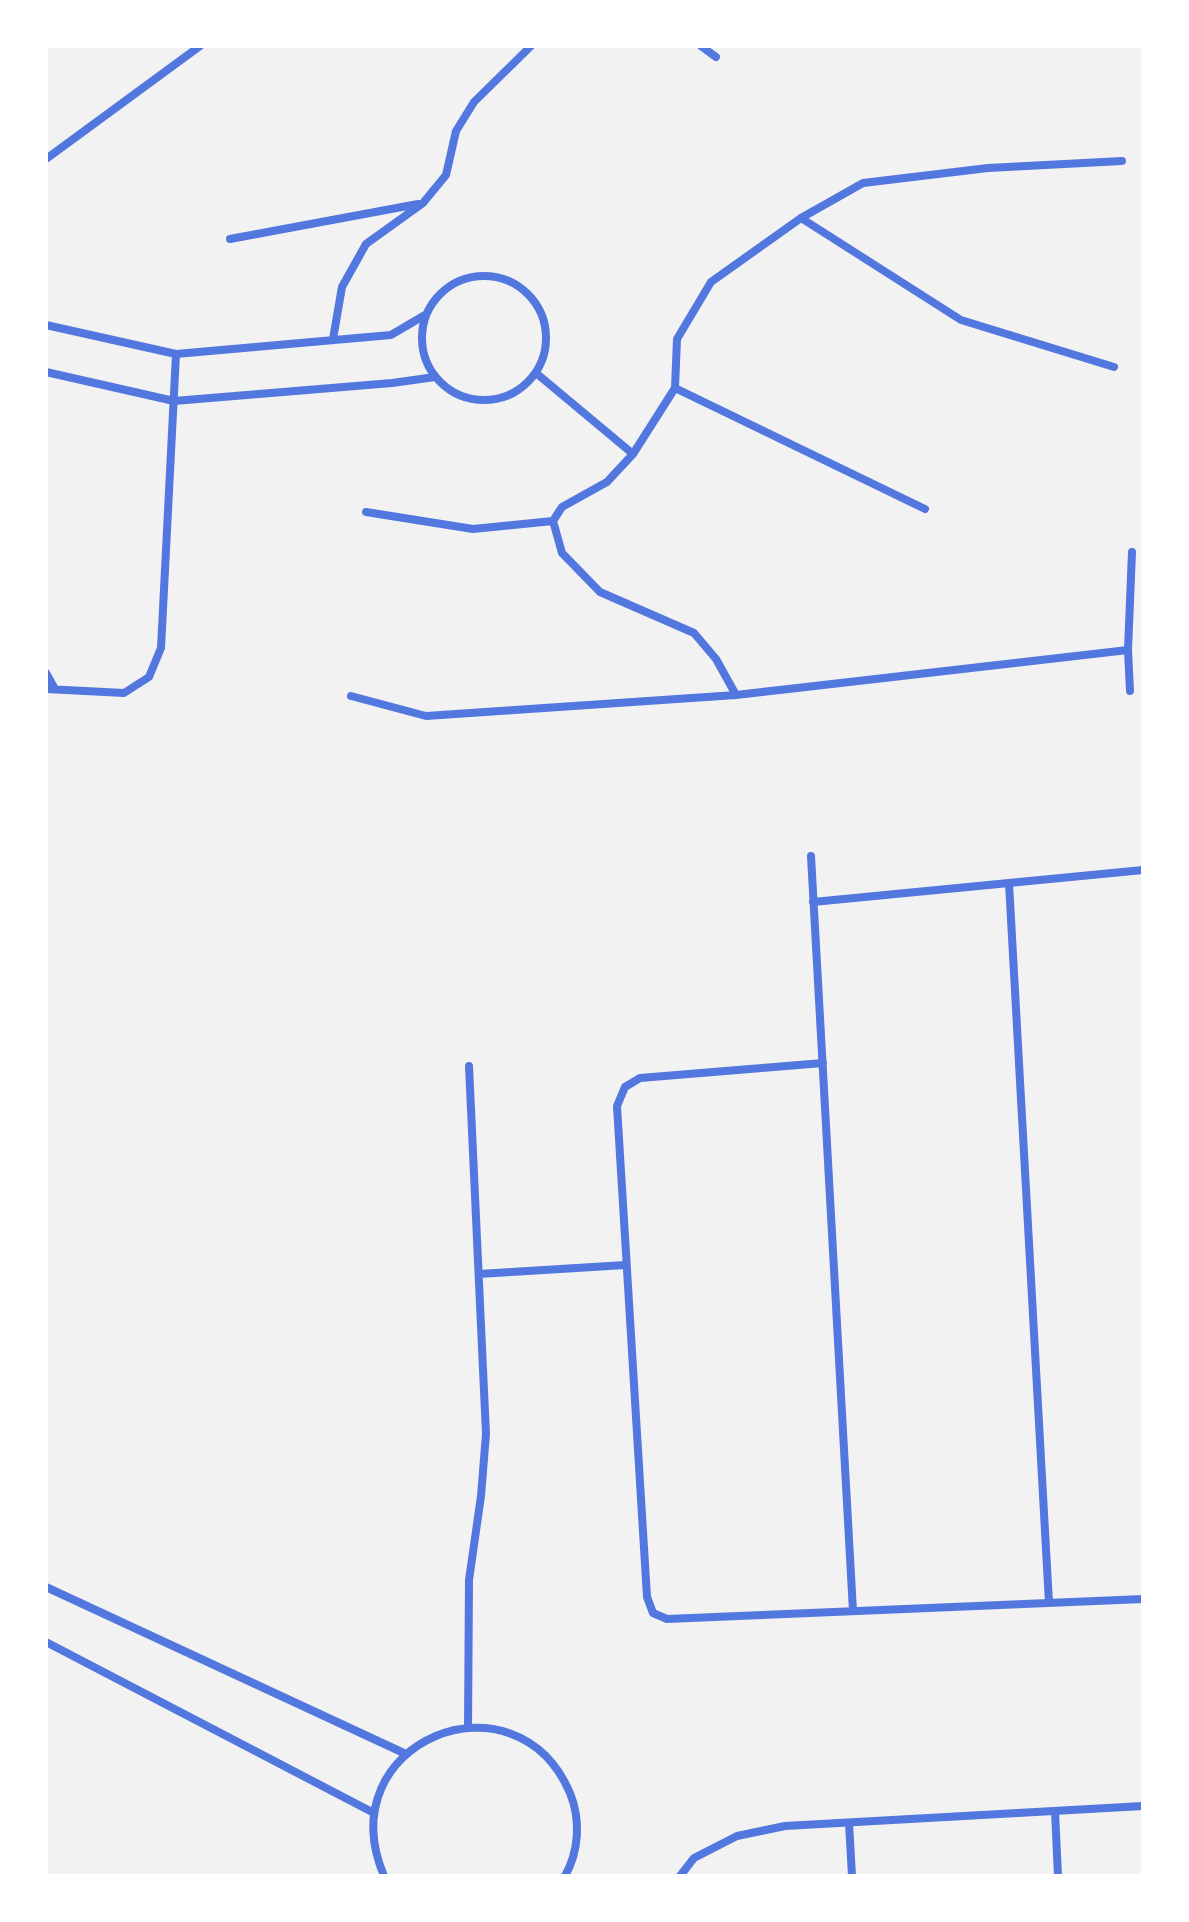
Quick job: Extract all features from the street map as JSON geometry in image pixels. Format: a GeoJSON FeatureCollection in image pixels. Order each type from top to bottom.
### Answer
{"type":"FeatureCollection","features":[{"type":"Feature","properties":{"kind":"street"},"geometry":{"type":"LineString","coordinates":[[333,339],[342,287],[366,244],[423,203],[446,175],[456,131],[474,102],[531,46]]}},
{"type":"Feature","properties":{"kind":"street"},"geometry":{"type":"LineString","coordinates":[[701,46],[716,57]]}},
{"type":"Feature","properties":{"kind":"street"},"geometry":{"type":"LineString","coordinates":[[46,159],[197,47]]}},
{"type":"Feature","properties":{"kind":"street"},"geometry":{"type":"LineString","coordinates":[[736,695],[716,659],[694,633],[600,592],[562,553],[553,521],[562,507],[607,482],[633,454],[675,388],[677,339],[711,282],[801,218],[863,183],[988,168],[1122,161]]}},
{"type":"Feature","properties":{"kind":"street"},"geometry":{"type":"LineString","coordinates":[[230,239],[423,203]]}},
{"type":"Feature","properties":{"kind":"street"},"geometry":{"type":"LineString","coordinates":[[801,218],[961,320],[1114,367]]}},
{"type":"Feature","properties":{"kind":"street"},"geometry":{"type":"LineString","coordinates":[[490,275],[520,287],[537,304],[546,327],[543,358],[536,373],[510,394],[494,399],[478,400],[461,396],[447,388],[426,363],[421,347],[425,315],[433,301],[458,280],[474,276],[490,275]]}},
{"type":"Feature","properties":{"kind":"street"},"geometry":{"type":"LineString","coordinates":[[46,325],[176,354],[391,335],[425,315]]}},
{"type":"Feature","properties":{"kind":"street"},"geometry":{"type":"LineString","coordinates":[[46,673],[51,689],[124,693],[149,677],[161,648],[176,354]]}},
{"type":"Feature","properties":{"kind":"street"},"geometry":{"type":"LineString","coordinates":[[46,372],[174,401],[435,377]]}},
{"type":"Feature","properties":{"kind":"street"},"geometry":{"type":"LineString","coordinates":[[536,373],[633,454]]}},
{"type":"Feature","properties":{"kind":"street"},"geometry":{"type":"LineString","coordinates":[[675,388],[925,509]]}},
{"type":"Feature","properties":{"kind":"street"},"geometry":{"type":"LineString","coordinates":[[366,512],[473,529],[553,521]]}},
{"type":"Feature","properties":{"kind":"street"},"geometry":{"type":"LineString","coordinates":[[1130,691],[1128,650],[1132,552]]}},
{"type":"Feature","properties":{"kind":"street"},"geometry":{"type":"LineString","coordinates":[[351,696],[426,716],[736,695],[1128,650]]}},
{"type":"Feature","properties":{"kind":"street"},"geometry":{"type":"LineString","coordinates":[[811,856],[853,1611]]}},
{"type":"Feature","properties":{"kind":"street"},"geometry":{"type":"LineString","coordinates":[[813,902],[1143,870]]}},
{"type":"Feature","properties":{"kind":"street"},"geometry":{"type":"LineString","coordinates":[[1009,883],[1049,1603]]}},
{"type":"Feature","properties":{"kind":"street"},"geometry":{"type":"LineString","coordinates":[[823,1063],[640,1078],[625,1087],[617,1106],[647,1597],[653,1613],[667,1619],[1143,1599]]}},
{"type":"Feature","properties":{"kind":"street"},"geometry":{"type":"LineString","coordinates":[[468,1728],[469,1580],[486,1434],[469,1066]]}},
{"type":"Feature","properties":{"kind":"street"},"geometry":{"type":"LineString","coordinates":[[479,1274],[625,1265]]}},
{"type":"Feature","properties":{"kind":"street"},"geometry":{"type":"LineString","coordinates":[[46,1587],[406,1754]]}},
{"type":"Feature","properties":{"kind":"street"},"geometry":{"type":"LineString","coordinates":[[46,1642],[374,1813]]}},
{"type":"Feature","properties":{"kind":"street"},"geometry":{"type":"LineString","coordinates":[[384,1876],[373,1836],[374,1813],[385,1781],[406,1754],[425,1740],[468,1728],[491,1729],[523,1740],[551,1761],[564,1779],[573,1800],[577,1823],[576,1846],[565,1876]]}},
{"type":"Feature","properties":{"kind":"street"},"geometry":{"type":"LineString","coordinates":[[680,1876],[694,1858],[737,1836],[785,1826],[1143,1806]]}},
{"type":"Feature","properties":{"kind":"street"},"geometry":{"type":"LineString","coordinates":[[1055,1811],[1058,1876]]}},
{"type":"Feature","properties":{"kind":"street"},"geometry":{"type":"LineString","coordinates":[[849,1823],[852,1876]]}}]}
